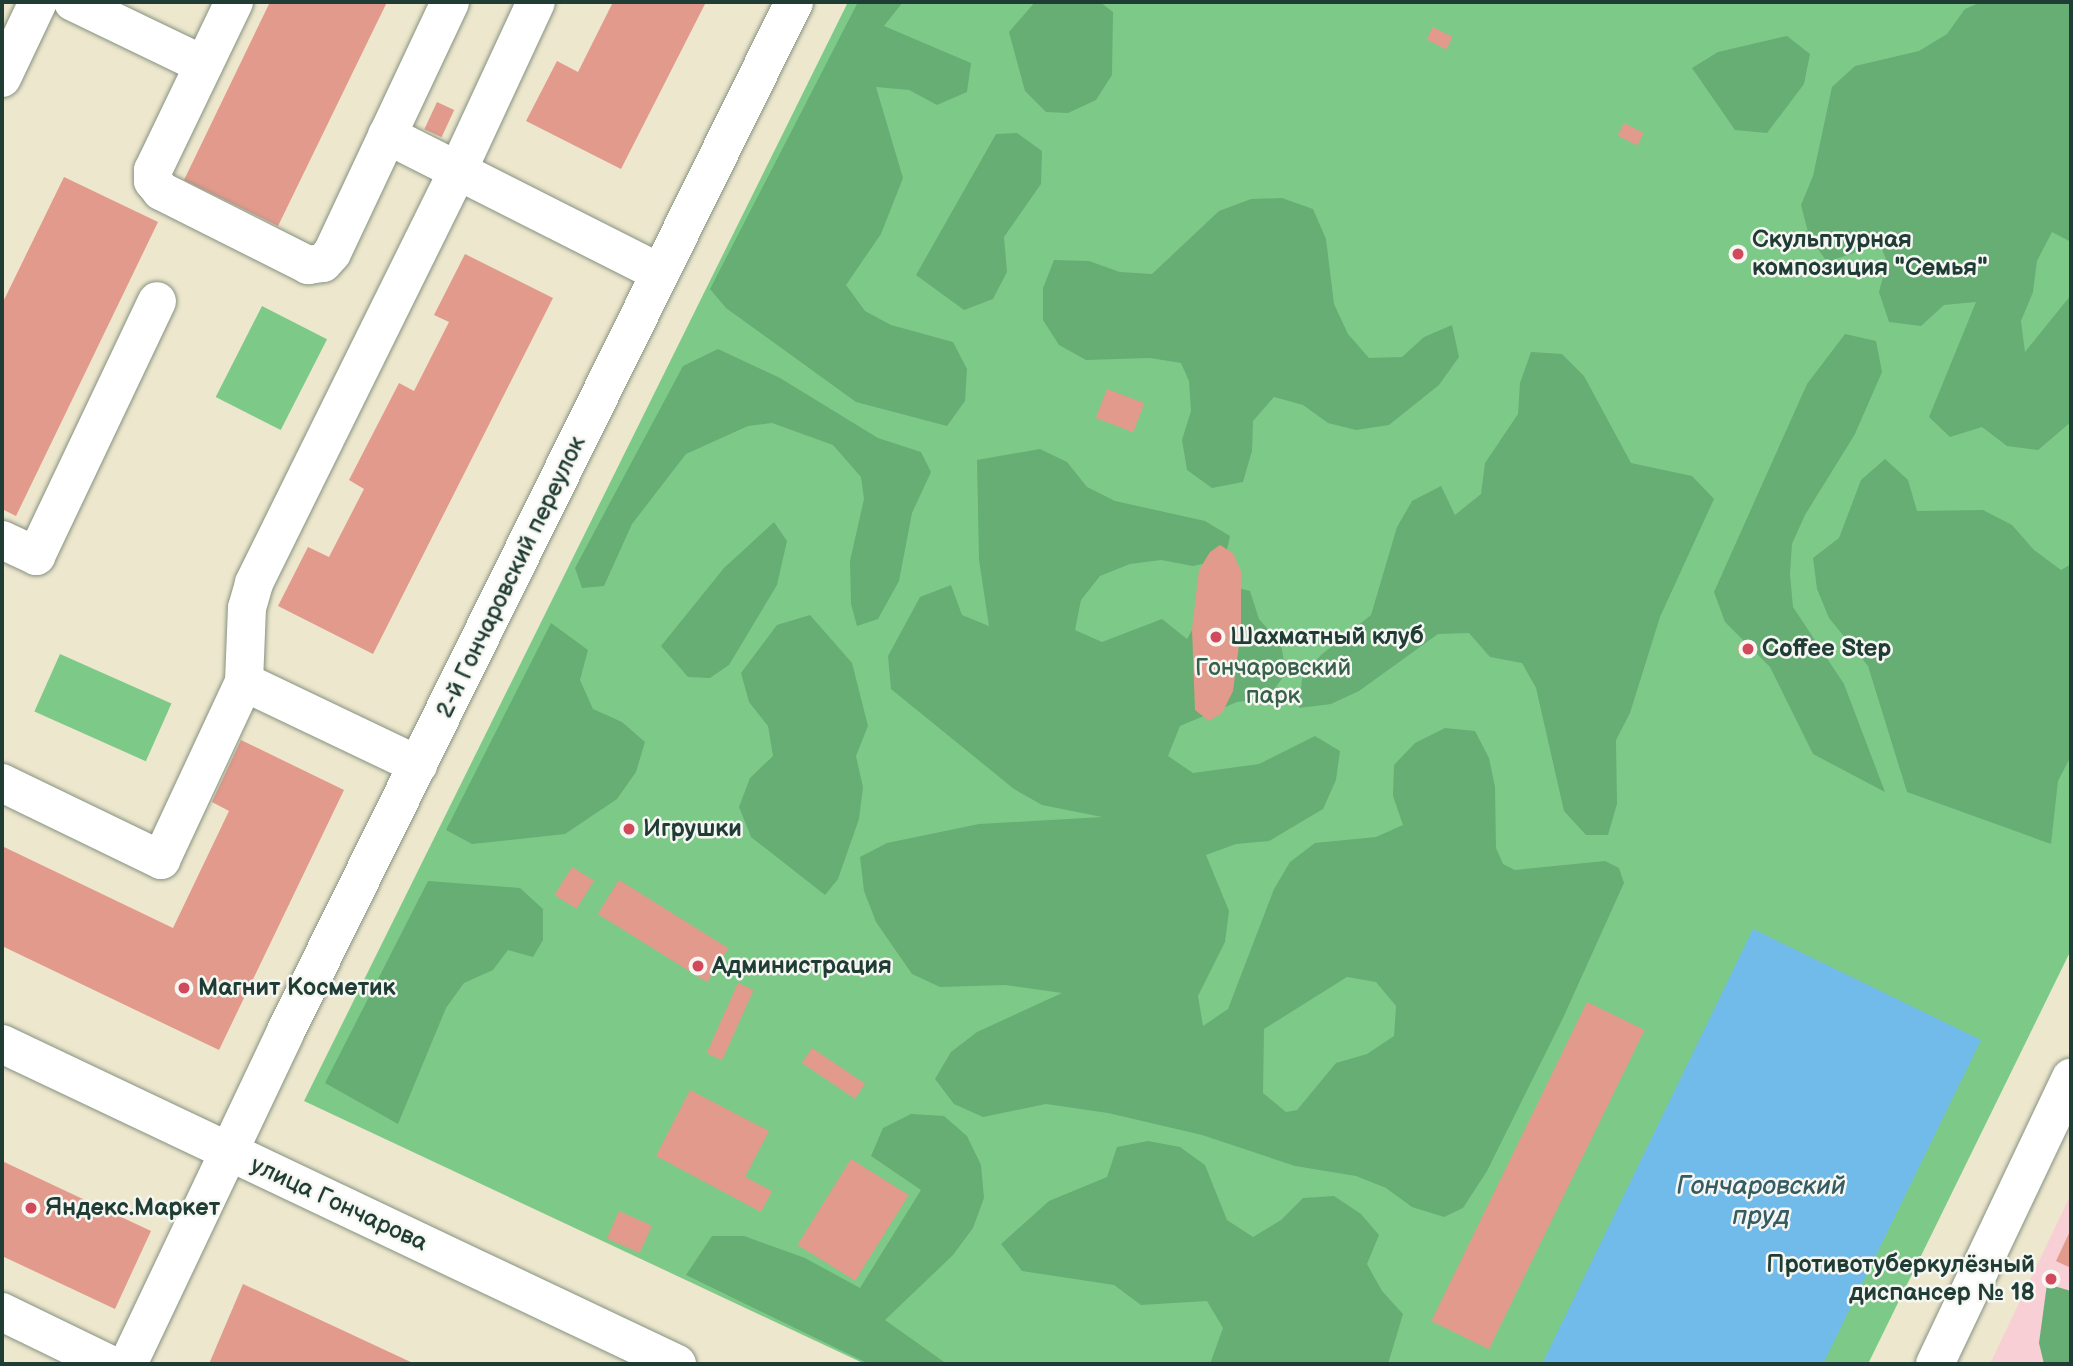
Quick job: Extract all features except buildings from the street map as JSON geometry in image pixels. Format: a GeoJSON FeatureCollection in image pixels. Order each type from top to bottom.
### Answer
{"type":"FeatureCollection","features":[{"type":"Feature","properties":{"kind":"street"},"geometry":{"type":"LineString","coordinates":[[2,78],[38,2]]}},
{"type":"Feature","properties":{"kind":"street"},"geometry":{"type":"LineString","coordinates":[[73,2],[204,65]]}},
{"type":"Feature","properties":{"kind":"street"},"geometry":{"type":"LineString","coordinates":[[234,2],[153,170],[153,181],[161,191],[308,265],[323,263],[332,253],[450,2]]}},
{"type":"Feature","properties":{"kind":"street"},"geometry":{"type":"LineString","coordinates":[[2,783],[161,860],[244,682],[247,608],[254,583],[458,170],[536,2]]}},
{"type":"Feature","properties":{"kind":"street","name":"2-й Гончаровский переулок"},"geometry":{"type":"LineString","coordinates":[[128,1364],[228,1152],[793,2]]}},
{"type":"Feature","properties":{"kind":"street"},"geometry":{"type":"LineString","coordinates":[[387,135],[660,273]]}},
{"type":"Feature","properties":{"kind":"street"},"geometry":{"type":"LineString","coordinates":[[2,540],[36,556],[157,300]]}},
{"type":"Feature","properties":{"kind":"street"},"geometry":{"type":"LineString","coordinates":[[244,682],[418,765]]}},
{"type":"Feature","properties":{"kind":"street","name":"улица Гончарова"},"geometry":{"type":"LineString","coordinates":[[2,1044],[661,1361]]}},
{"type":"Feature","properties":{"kind":"street"},"geometry":{"type":"LineString","coordinates":[[1935,1364],[2071,1078]]}},
{"type":"Feature","properties":{"kind":"street"},"geometry":{"type":"LineString","coordinates":[[2,1312],[109,1364]]}},
{"type":"Feature","properties":{"kind":"shaded area","name":"Противотуберкулёзный диспансер № 18"},"geometry":{"type":"Polygon","coordinates":[[[2071,1194],[2071,1364],[1990,1364],[2071,1194]]]}},
{"type":"Feature","properties":{"kind":"green space","name":"Гончаровский парк"},"geometry":{"type":"Polygon","coordinates":[[[848,2],[2071,2],[2071,950],[1868,1364],[865,1364],[304,1101],[848,2]]]}},
{"type":"Feature","properties":{"kind":"green space"},"geometry":{"type":"Polygon","coordinates":[[[858,2],[903,2],[884,26],[971,63],[967,92],[937,105],[909,90],[876,87],[903,178],[881,234],[846,285],[865,311],[891,325],[953,342],[967,369],[965,401],[947,426],[856,402],[726,308],[710,289],[858,2]]]}},
{"type":"Feature","properties":{"kind":"green space"},"geometry":{"type":"Polygon","coordinates":[[[1035,2],[1100,2],[1113,12],[1112,75],[1096,100],[1068,113],[1046,112],[1025,91],[1009,32],[1035,2]]]}},
{"type":"Feature","properties":{"kind":"green space"},"geometry":{"type":"Polygon","coordinates":[[[1981,2],[2071,2],[2071,242],[2052,232],[2037,261],[2033,292],[2021,321],[2025,352],[2071,295],[2071,422],[2038,450],[2007,446],[1982,427],[1950,437],[1929,417],[1976,302],[1944,305],[1921,326],[1889,322],[1879,292],[1887,262],[1880,244],[1827,262],[1809,236],[1801,205],[1813,176],[1832,87],[1855,66],[1919,51],[1947,34],[1965,9],[1981,2]]]}},
{"type":"Feature","properties":{"kind":"green space"},"geometry":{"type":"Polygon","coordinates":[[[1787,36],[1810,54],[1804,84],[1767,133],[1735,130],[1692,68],[1718,52],[1787,36]]]}},
{"type":"Feature","properties":{"kind":"green space"},"geometry":{"type":"Polygon","coordinates":[[[1017,133],[1042,151],[1041,184],[1004,237],[1007,272],[993,299],[964,310],[916,275],[996,134],[1017,133]]]}},
{"type":"Feature","properties":{"kind":"green space"},"geometry":{"type":"Polygon","coordinates":[[[1282,198],[1313,209],[1326,239],[1334,304],[1348,334],[1369,358],[1402,357],[1424,337],[1452,325],[1459,357],[1439,385],[1389,425],[1356,430],[1328,423],[1303,405],[1274,397],[1253,421],[1252,451],[1243,482],[1212,488],[1187,470],[1182,440],[1191,411],[1189,381],[1181,363],[1150,358],[1086,360],[1059,345],[1043,320],[1043,288],[1054,260],[1089,261],[1120,272],[1152,274],[1219,211],[1251,199],[1282,198]]]}},
{"type":"Feature","properties":{"kind":"green space"},"geometry":{"type":"Polygon","coordinates":[[[262,306],[327,339],[281,430],[216,397],[262,306]]]}},
{"type":"Feature","properties":{"kind":"green space"},"geometry":{"type":"Polygon","coordinates":[[[1845,334],[1876,341],[1882,372],[1855,434],[1805,515],[1792,544],[1790,574],[1793,607],[1844,684],[1885,792],[1813,754],[1770,667],[1725,622],[1714,592],[1807,384],[1845,334]]]}},
{"type":"Feature","properties":{"kind":"green space"},"geometry":{"type":"Polygon","coordinates":[[[718,349],[780,378],[878,438],[921,452],[931,472],[912,513],[899,581],[878,619],[857,626],[851,604],[850,561],[864,499],[861,477],[833,445],[772,423],[748,426],[686,454],[632,524],[604,586],[582,588],[575,568],[683,366],[718,349]]]}},
{"type":"Feature","properties":{"kind":"green space"},"geometry":{"type":"Polygon","coordinates":[[[1531,352],[1562,354],[1584,376],[1631,463],[1692,476],[1714,499],[1660,617],[1630,713],[1616,740],[1617,804],[1608,835],[1586,835],[1564,811],[1536,688],[1522,663],[1490,657],[1469,633],[1438,634],[1359,691],[1331,704],[1299,708],[1302,678],[1321,655],[1371,615],[1397,527],[1412,501],[1441,486],[1455,515],[1481,494],[1485,463],[1518,414],[1520,383],[1531,352]]]}},
{"type":"Feature","properties":{"kind":"green space"},"geometry":{"type":"Polygon","coordinates":[[[1040,449],[1067,462],[1087,487],[1115,501],[1205,521],[1230,536],[1225,559],[1193,566],[1161,560],[1130,564],[1100,576],[1081,600],[1075,630],[1102,642],[1162,619],[1187,639],[1219,583],[1250,591],[1259,619],[1281,644],[1286,673],[1268,698],[1237,702],[1180,726],[1168,756],[1193,773],[1259,764],[1315,736],[1340,751],[1336,780],[1323,809],[1269,841],[1236,844],[1206,855],[1229,911],[1225,942],[1198,996],[1203,1026],[1228,1009],[1274,889],[1290,862],[1315,843],[1376,837],[1403,825],[1393,796],[1394,765],[1415,743],[1445,728],[1475,731],[1489,758],[1495,787],[1496,848],[1503,864],[1515,870],[1605,861],[1619,868],[1624,883],[1563,1018],[1487,1171],[1463,1208],[1444,1217],[1412,1207],[1386,1188],[1356,1176],[1295,1166],[1202,1135],[1108,1113],[1046,1104],[983,1117],[954,1104],[935,1079],[951,1052],[977,1032],[1062,993],[1005,985],[940,987],[912,974],[876,922],[864,891],[860,857],[887,843],[979,824],[1102,817],[1042,805],[1014,789],[891,689],[888,656],[920,597],[951,585],[962,615],[989,626],[979,560],[977,460],[1040,449]],[[1347,977],[1264,1029],[1263,1093],[1286,1112],[1297,1110],[1336,1063],[1367,1054],[1394,1036],[1396,1006],[1376,982],[1347,977]]]}},
{"type":"Feature","properties":{"kind":"green space"},"geometry":{"type":"Polygon","coordinates":[[[1885,459],[1908,480],[1917,511],[1983,510],[2012,525],[2034,550],[2061,570],[2071,564],[2071,756],[2058,781],[2051,844],[1907,792],[1868,666],[1829,618],[1817,589],[1813,558],[1839,538],[1861,480],[1885,459]]]}},
{"type":"Feature","properties":{"kind":"green space"},"geometry":{"type":"Polygon","coordinates":[[[774,522],[787,541],[777,585],[729,665],[710,678],[688,677],[661,646],[724,568],[774,522]]]}},
{"type":"Feature","properties":{"kind":"green space"},"geometry":{"type":"Polygon","coordinates":[[[810,615],[852,663],[868,726],[856,756],[863,787],[859,819],[838,879],[825,895],[751,837],[739,807],[750,778],[773,756],[768,726],[749,702],[741,673],[777,625],[810,615]]]}},
{"type":"Feature","properties":{"kind":"green space"},"geometry":{"type":"Polygon","coordinates":[[[551,623],[588,650],[580,680],[593,709],[622,722],[645,742],[636,772],[617,799],[565,834],[472,844],[446,830],[551,623]]]}},
{"type":"Feature","properties":{"kind":"green space"},"geometry":{"type":"Polygon","coordinates":[[[60,654],[171,704],[146,761],[34,712],[60,654]]]}},
{"type":"Feature","properties":{"kind":"green space"},"geometry":{"type":"Polygon","coordinates":[[[428,881],[520,888],[543,909],[543,940],[533,957],[508,950],[493,970],[464,983],[446,1008],[398,1124],[325,1083],[428,881]]]}},
{"type":"Feature","properties":{"kind":"green space"},"geometry":{"type":"Polygon","coordinates":[[[911,1114],[944,1116],[967,1136],[981,1165],[984,1198],[973,1228],[953,1255],[885,1320],[947,1364],[869,1364],[686,1275],[712,1236],[744,1236],[805,1258],[860,1288],[921,1190],[871,1156],[883,1128],[911,1114]]]}},
{"type":"Feature","properties":{"kind":"green space"},"geometry":{"type":"Polygon","coordinates":[[[1148,1141],[1180,1147],[1205,1165],[1227,1220],[1253,1237],[1281,1220],[1303,1198],[1334,1196],[1361,1214],[1379,1235],[1367,1264],[1382,1291],[1403,1314],[1388,1364],[1210,1364],[1223,1328],[1207,1301],[1141,1305],[1114,1285],[1022,1271],[1001,1244],[1049,1201],[1107,1177],[1117,1147],[1148,1141]]]}},
{"type":"Feature","properties":{"kind":"green space"},"geometry":{"type":"Polygon","coordinates":[[[2047,1284],[2071,1291],[2071,1364],[2044,1364],[2039,1343],[2047,1284]]]}},
{"type":"Feature","properties":{"kind":"water","name":"Гончаровский пруд"},"geometry":{"type":"Polygon","coordinates":[[[1753,929],[1981,1040],[1823,1364],[1542,1364],[1753,929]]]}},
{"type":"Feature","properties":{"kind":"place","name":"Скульптурная композиция \"Семья\""},"geometry":{"type":"Point","coordinates":[1738,254]}},
{"type":"Feature","properties":{"kind":"place","name":"Шахматный клуб"},"geometry":{"type":"Point","coordinates":[1216,637]}},
{"type":"Feature","properties":{"kind":"place","name":"Coffee Step"},"geometry":{"type":"Point","coordinates":[1748,649]}},
{"type":"Feature","properties":{"kind":"place","name":"Игрушки"},"geometry":{"type":"Point","coordinates":[629,829]}},
{"type":"Feature","properties":{"kind":"place","name":"Администрация"},"geometry":{"type":"Point","coordinates":[698,966]}},
{"type":"Feature","properties":{"kind":"place","name":"Магнит Косметик"},"geometry":{"type":"Point","coordinates":[184,988]}},
{"type":"Feature","properties":{"kind":"place","name":"Яндекс.Маркет"},"geometry":{"type":"Point","coordinates":[31,1208]}},
{"type":"Feature","properties":{"kind":"place","name":"Противотуберкулёзный диспансер № 18"},"geometry":{"type":"Point","coordinates":[2051,1279]}}]}
